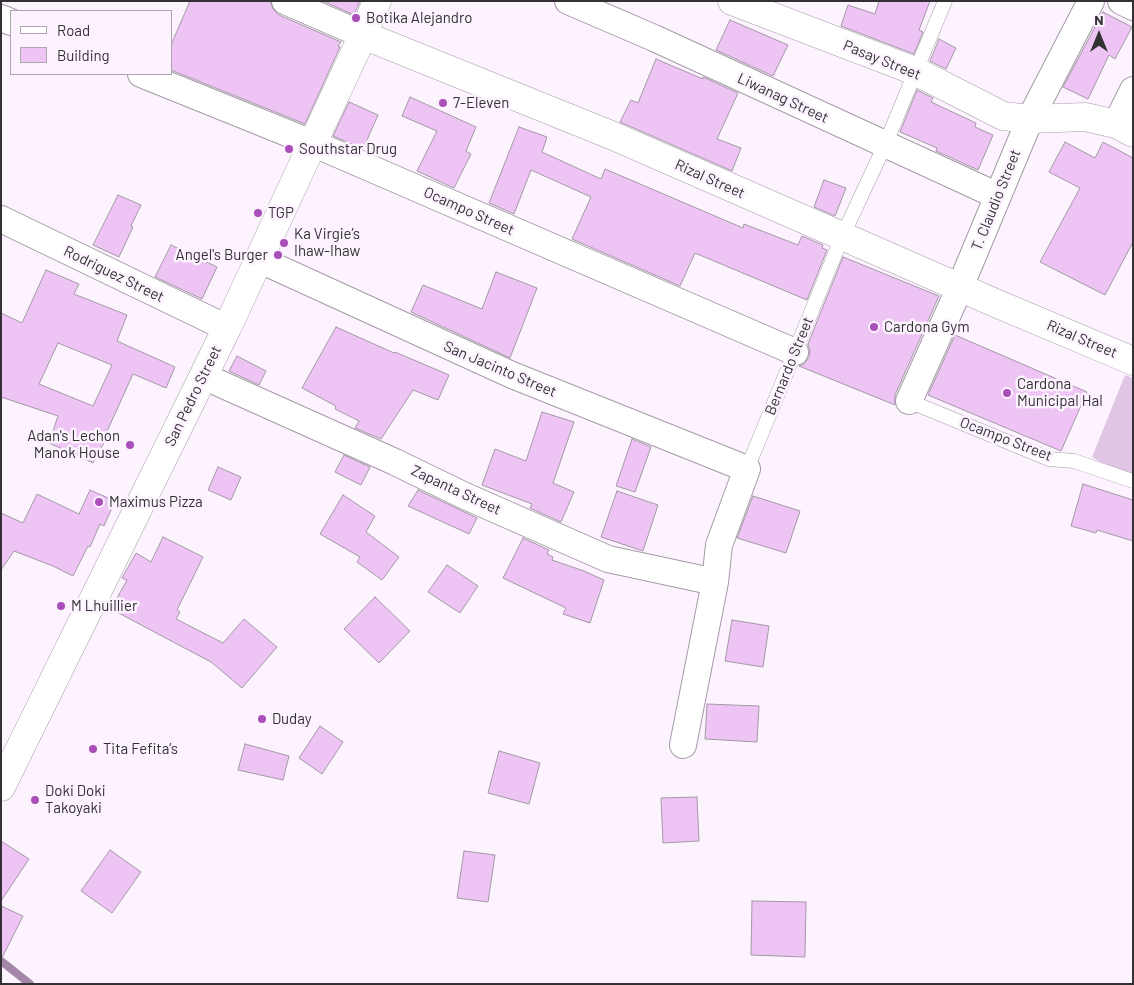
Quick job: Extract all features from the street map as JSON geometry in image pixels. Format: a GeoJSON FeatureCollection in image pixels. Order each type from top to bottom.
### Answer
{"type":"FeatureCollection","features":[{"type":"Feature","properties":{"kind":"main road","name":"San Pedro Street"},"geometry":{"type":"LineString","coordinates":[[1,787],[227,328],[364,35],[377,1]]}},
{"type":"Feature","properties":{"kind":"main road","name":"Pasay Street"},"geometry":{"type":"LineString","coordinates":[[732,1],[915,72],[1003,116],[1030,119],[1085,117],[1124,128]]}},
{"type":"Feature","properties":{"kind":"main road","name":"Rizal Street"},"geometry":{"type":"LineString","coordinates":[[364,35],[612,135],[842,237],[1133,361]]}},
{"type":"Feature","properties":{"kind":"street","name":"Rizal Street"},"geometry":{"type":"LineString","coordinates":[[285,1],[364,35]]}},
{"type":"Feature","properties":{"kind":"street","name":"Liwanag Street"},"geometry":{"type":"LineString","coordinates":[[568,1],[654,38],[998,196]]}},
{"type":"Feature","properties":{"kind":"street","name":"T. Claudio Street"},"geometry":{"type":"LineString","coordinates":[[907,400],[960,287],[1030,119],[1091,1]]}},
{"type":"Feature","properties":{"kind":"street"},"geometry":{"type":"LineString","coordinates":[[1121,1],[1133,7]]}},
{"type":"Feature","properties":{"kind":"street","name":"Ocampo Street"},"geometry":{"type":"LineString","coordinates":[[143,75],[312,143],[798,353]]}},
{"type":"Feature","properties":{"kind":"street"},"geometry":{"type":"LineString","coordinates":[[1124,128],[1133,90]]}},
{"type":"Feature","properties":{"kind":"street","name":"Rodriguez Street"},"geometry":{"type":"LineString","coordinates":[[1,219],[227,328]]}},
{"type":"Feature","properties":{"kind":"street","name":"San Jacinto Street"},"geometry":{"type":"LineString","coordinates":[[258,259],[512,375],[747,469]]}},
{"type":"Feature","properties":{"kind":"street","name":"Zapanta Street"},"geometry":{"type":"LineString","coordinates":[[203,376],[608,559],[715,582]]}},
{"type":"Feature","properties":{"kind":"street","name":"Bernardo Street"},"geometry":{"type":"LineString","coordinates":[[683,745],[715,582],[719,545],[747,469]]}},
{"type":"Feature","properties":{"kind":"lane","name":"Bernardo Street"},"geometry":{"type":"LineString","coordinates":[[747,469],[798,353],[842,237],[885,145],[945,1]]}},
{"type":"Feature","properties":{"kind":"lane","name":"Ocampo Street"},"geometry":{"type":"LineString","coordinates":[[907,400],[1049,459],[1074,461],[1133,481]]}},
{"type":"Feature","properties":{"kind":"shaded area"},"geometry":{"type":"Polygon","coordinates":[[[1125,375],[1133,378],[1133,474],[1111,468],[1092,457],[1125,375]]]}},
{"type":"Feature","properties":{"kind":"building"},"geometry":{"type":"Polygon","coordinates":[[[190,1],[270,1],[273,9],[279,15],[341,42],[305,124],[172,70],[172,43],[190,1]]]}},
{"type":"Feature","properties":{"kind":"building"},"geometry":{"type":"Polygon","coordinates":[[[323,1],[360,1],[354,15],[323,1]]]}},
{"type":"Feature","properties":{"kind":"building"},"geometry":{"type":"Polygon","coordinates":[[[879,1],[930,1],[919,30],[923,32],[914,54],[841,26],[848,5],[875,14],[879,1]]]}},
{"type":"Feature","properties":{"kind":"building"},"geometry":{"type":"Polygon","coordinates":[[[1103,12],[1132,27],[1115,59],[1109,55],[1088,99],[1063,87],[1103,12]]]}},
{"type":"Feature","properties":{"kind":"building"},"geometry":{"type":"Polygon","coordinates":[[[730,20],[788,45],[773,76],[716,50],[730,20]]]}},
{"type":"Feature","properties":{"kind":"building"},"geometry":{"type":"Polygon","coordinates":[[[939,39],[956,48],[946,69],[930,61],[939,39]]]}},
{"type":"Feature","properties":{"kind":"building"},"geometry":{"type":"Polygon","coordinates":[[[656,59],[738,93],[717,139],[741,148],[732,171],[620,122],[631,100],[638,103],[656,59]]]}},
{"type":"Feature","properties":{"kind":"building"},"geometry":{"type":"Polygon","coordinates":[[[917,90],[933,98],[931,102],[976,123],[975,127],[993,135],[978,170],[936,151],[937,148],[900,132],[917,90]]]}},
{"type":"Feature","properties":{"kind":"building"},"geometry":{"type":"Polygon","coordinates":[[[410,97],[476,127],[466,151],[471,154],[454,188],[417,171],[437,131],[402,116],[410,97]]]}},
{"type":"Feature","properties":{"kind":"building"},"geometry":{"type":"Polygon","coordinates":[[[349,102],[378,115],[363,149],[333,136],[349,102]]]}},
{"type":"Feature","properties":{"kind":"building"},"geometry":{"type":"Polygon","coordinates":[[[519,127],[547,137],[542,152],[601,179],[605,169],[743,228],[744,224],[798,245],[802,236],[823,245],[822,248],[827,250],[807,300],[695,253],[680,286],[572,239],[591,197],[531,170],[514,214],[489,203],[519,127]]]}},
{"type":"Feature","properties":{"kind":"building"},"geometry":{"type":"Polygon","coordinates":[[[1065,142],[1095,158],[1103,142],[1133,158],[1133,242],[1105,295],[1040,262],[1080,188],[1049,172],[1065,142]]]}},
{"type":"Feature","properties":{"kind":"building"},"geometry":{"type":"Polygon","coordinates":[[[824,180],[846,188],[835,216],[814,207],[824,180]]]}},
{"type":"Feature","properties":{"kind":"building"},"geometry":{"type":"Polygon","coordinates":[[[118,195],[141,205],[119,257],[93,245],[118,195]]]}},
{"type":"Feature","properties":{"kind":"building"},"geometry":{"type":"Polygon","coordinates":[[[171,245],[217,267],[202,299],[155,277],[171,245]]]}},
{"type":"Feature","properties":{"kind":"building","name":"Cardona Gym"},"geometry":{"type":"Polygon","coordinates":[[[843,257],[939,296],[895,395],[895,405],[799,366],[804,364],[809,357],[808,344],[843,257]]]}},
{"type":"Feature","properties":{"kind":"building"},"geometry":{"type":"Polygon","coordinates":[[[46,270],[79,284],[74,294],[127,315],[117,341],[175,367],[166,388],[133,374],[104,438],[106,439],[93,463],[49,443],[58,416],[1,397],[1,313],[22,323],[46,270]],[[58,343],[39,384],[93,406],[112,365],[58,343]]]}},
{"type":"Feature","properties":{"kind":"building"},"geometry":{"type":"Polygon","coordinates":[[[496,272],[537,288],[510,358],[411,312],[423,285],[482,309],[496,272]]]}},
{"type":"Feature","properties":{"kind":"building"},"geometry":{"type":"Polygon","coordinates":[[[336,327],[449,375],[438,400],[413,390],[381,439],[355,428],[359,421],[335,409],[336,406],[302,388],[336,327]]]}},
{"type":"Feature","properties":{"kind":"building","name":"Cardona Municipal Hal"},"geometry":{"type":"Polygon","coordinates":[[[955,335],[1087,392],[1061,451],[928,395],[955,335]]]}},
{"type":"Feature","properties":{"kind":"building"},"geometry":{"type":"Polygon","coordinates":[[[237,356],[266,371],[259,385],[229,371],[237,356]]]}},
{"type":"Feature","properties":{"kind":"building"},"geometry":{"type":"Polygon","coordinates":[[[542,412],[574,422],[553,483],[574,492],[561,522],[530,508],[532,504],[482,485],[495,449],[526,461],[542,412]]]}},
{"type":"Feature","properties":{"kind":"building"},"geometry":{"type":"Polygon","coordinates":[[[632,439],[651,447],[635,492],[616,486],[632,439]]]}},
{"type":"Feature","properties":{"kind":"building"},"geometry":{"type":"Polygon","coordinates":[[[344,455],[370,467],[361,485],[335,472],[344,455]]]}},
{"type":"Feature","properties":{"kind":"building"},"geometry":{"type":"Polygon","coordinates":[[[218,467],[241,477],[231,500],[208,490],[218,467]]]}},
{"type":"Feature","properties":{"kind":"building"},"geometry":{"type":"Polygon","coordinates":[[[1083,484],[1133,500],[1133,541],[1097,530],[1096,533],[1071,526],[1083,484]]]}},
{"type":"Feature","properties":{"kind":"building"},"geometry":{"type":"Polygon","coordinates":[[[90,490],[115,501],[104,526],[100,524],[90,547],[88,546],[73,576],[14,551],[1,570],[1,513],[23,523],[37,494],[79,514],[90,490]]]}},
{"type":"Feature","properties":{"kind":"building"},"geometry":{"type":"Polygon","coordinates":[[[418,490],[477,518],[469,534],[408,506],[418,490]]]}},
{"type":"Feature","properties":{"kind":"building"},"geometry":{"type":"Polygon","coordinates":[[[617,491],[658,505],[643,551],[601,537],[617,491]]]}},
{"type":"Feature","properties":{"kind":"building"},"geometry":{"type":"Polygon","coordinates":[[[343,495],[375,516],[366,532],[399,557],[382,580],[357,562],[360,557],[320,534],[343,495]]]}},
{"type":"Feature","properties":{"kind":"building"},"geometry":{"type":"Polygon","coordinates":[[[753,496],[800,511],[786,553],[737,538],[753,496]]]}},
{"type":"Feature","properties":{"kind":"building"},"geometry":{"type":"Polygon","coordinates":[[[163,537],[203,557],[177,610],[180,612],[176,619],[223,643],[244,619],[277,647],[242,688],[211,662],[111,609],[127,580],[122,578],[136,553],[151,562],[163,537]]]}},
{"type":"Feature","properties":{"kind":"building"},"geometry":{"type":"Polygon","coordinates":[[[523,538],[549,550],[547,554],[553,557],[552,560],[604,580],[590,623],[563,614],[566,608],[503,578],[523,538]]]}},
{"type":"Feature","properties":{"kind":"building"},"geometry":{"type":"Polygon","coordinates":[[[447,565],[478,586],[460,613],[428,592],[447,565]]]}},
{"type":"Feature","properties":{"kind":"building"},"geometry":{"type":"Polygon","coordinates":[[[375,597],[410,631],[379,663],[344,629],[375,597]]]}},
{"type":"Feature","properties":{"kind":"building"},"geometry":{"type":"Polygon","coordinates":[[[732,620],[769,626],[763,667],[725,661],[732,620]]]}},
{"type":"Feature","properties":{"kind":"building"},"geometry":{"type":"Polygon","coordinates":[[[707,704],[759,706],[757,742],[705,739],[707,704]]]}},
{"type":"Feature","properties":{"kind":"building"},"geometry":{"type":"Polygon","coordinates":[[[320,726],[343,742],[322,774],[299,758],[320,726]]]}},
{"type":"Feature","properties":{"kind":"building"},"geometry":{"type":"Polygon","coordinates":[[[245,744],[289,756],[283,780],[238,770],[245,744]]]}},
{"type":"Feature","properties":{"kind":"building"},"geometry":{"type":"Polygon","coordinates":[[[499,751],[540,763],[529,804],[488,793],[499,751]]]}},
{"type":"Feature","properties":{"kind":"building"},"geometry":{"type":"Polygon","coordinates":[[[697,797],[699,841],[663,843],[661,798],[697,797]]]}},
{"type":"Feature","properties":{"kind":"building"},"geometry":{"type":"Polygon","coordinates":[[[1,841],[29,859],[1,901],[1,841]]]}},
{"type":"Feature","properties":{"kind":"building"},"geometry":{"type":"Polygon","coordinates":[[[110,850],[141,872],[112,913],[81,891],[110,850]]]}},
{"type":"Feature","properties":{"kind":"building"},"geometry":{"type":"Polygon","coordinates":[[[464,851],[495,855],[488,902],[457,898],[464,851]]]}},
{"type":"Feature","properties":{"kind":"building"},"geometry":{"type":"Polygon","coordinates":[[[752,901],[806,902],[805,957],[751,955],[752,901]]]}},
{"type":"Feature","properties":{"kind":"building"},"geometry":{"type":"Polygon","coordinates":[[[1,906],[23,916],[1,960],[1,906]]]}},
{"type":"Feature","properties":{"kind":"waterway"},"geometry":{"type":"LineString","coordinates":[[1,961],[30,984]]}},
{"type":"Feature","properties":{"kind":"place","name":"Botika Alejandro"},"geometry":{"type":"Point","coordinates":[356,18]}},
{"type":"Feature","properties":{"kind":"place","name":"7-Eleven"},"geometry":{"type":"Point","coordinates":[443,103]}},
{"type":"Feature","properties":{"kind":"place","name":"Southstar Drug"},"geometry":{"type":"Point","coordinates":[289,149]}},
{"type":"Feature","properties":{"kind":"place","name":"TGP"},"geometry":{"type":"Point","coordinates":[258,213]}},
{"type":"Feature","properties":{"kind":"place","name":"Ka Virgie’s Ihaw-Ihaw"},"geometry":{"type":"Point","coordinates":[284,243]}},
{"type":"Feature","properties":{"kind":"place","name":"Angel's Burger"},"geometry":{"type":"Point","coordinates":[278,255]}},
{"type":"Feature","properties":{"kind":"place","name":"Cardona Gym"},"geometry":{"type":"Point","coordinates":[874,327]}},
{"type":"Feature","properties":{"kind":"place","name":"Cardona Municipal Hal"},"geometry":{"type":"Point","coordinates":[1007,393]}},
{"type":"Feature","properties":{"kind":"place","name":"Adan's Lechon Manok House"},"geometry":{"type":"Point","coordinates":[130,445]}},
{"type":"Feature","properties":{"kind":"place","name":"Maximus Pizza"},"geometry":{"type":"Point","coordinates":[99,502]}},
{"type":"Feature","properties":{"kind":"place","name":"M Lhuillier"},"geometry":{"type":"Point","coordinates":[61,606]}},
{"type":"Feature","properties":{"kind":"place","name":"Duday"},"geometry":{"type":"Point","coordinates":[262,719]}},
{"type":"Feature","properties":{"kind":"place","name":"Tita Fefita’s"},"geometry":{"type":"Point","coordinates":[93,749]}},
{"type":"Feature","properties":{"kind":"place","name":"Doki Doki Takoyaki"},"geometry":{"type":"Point","coordinates":[35,800]}}]}
